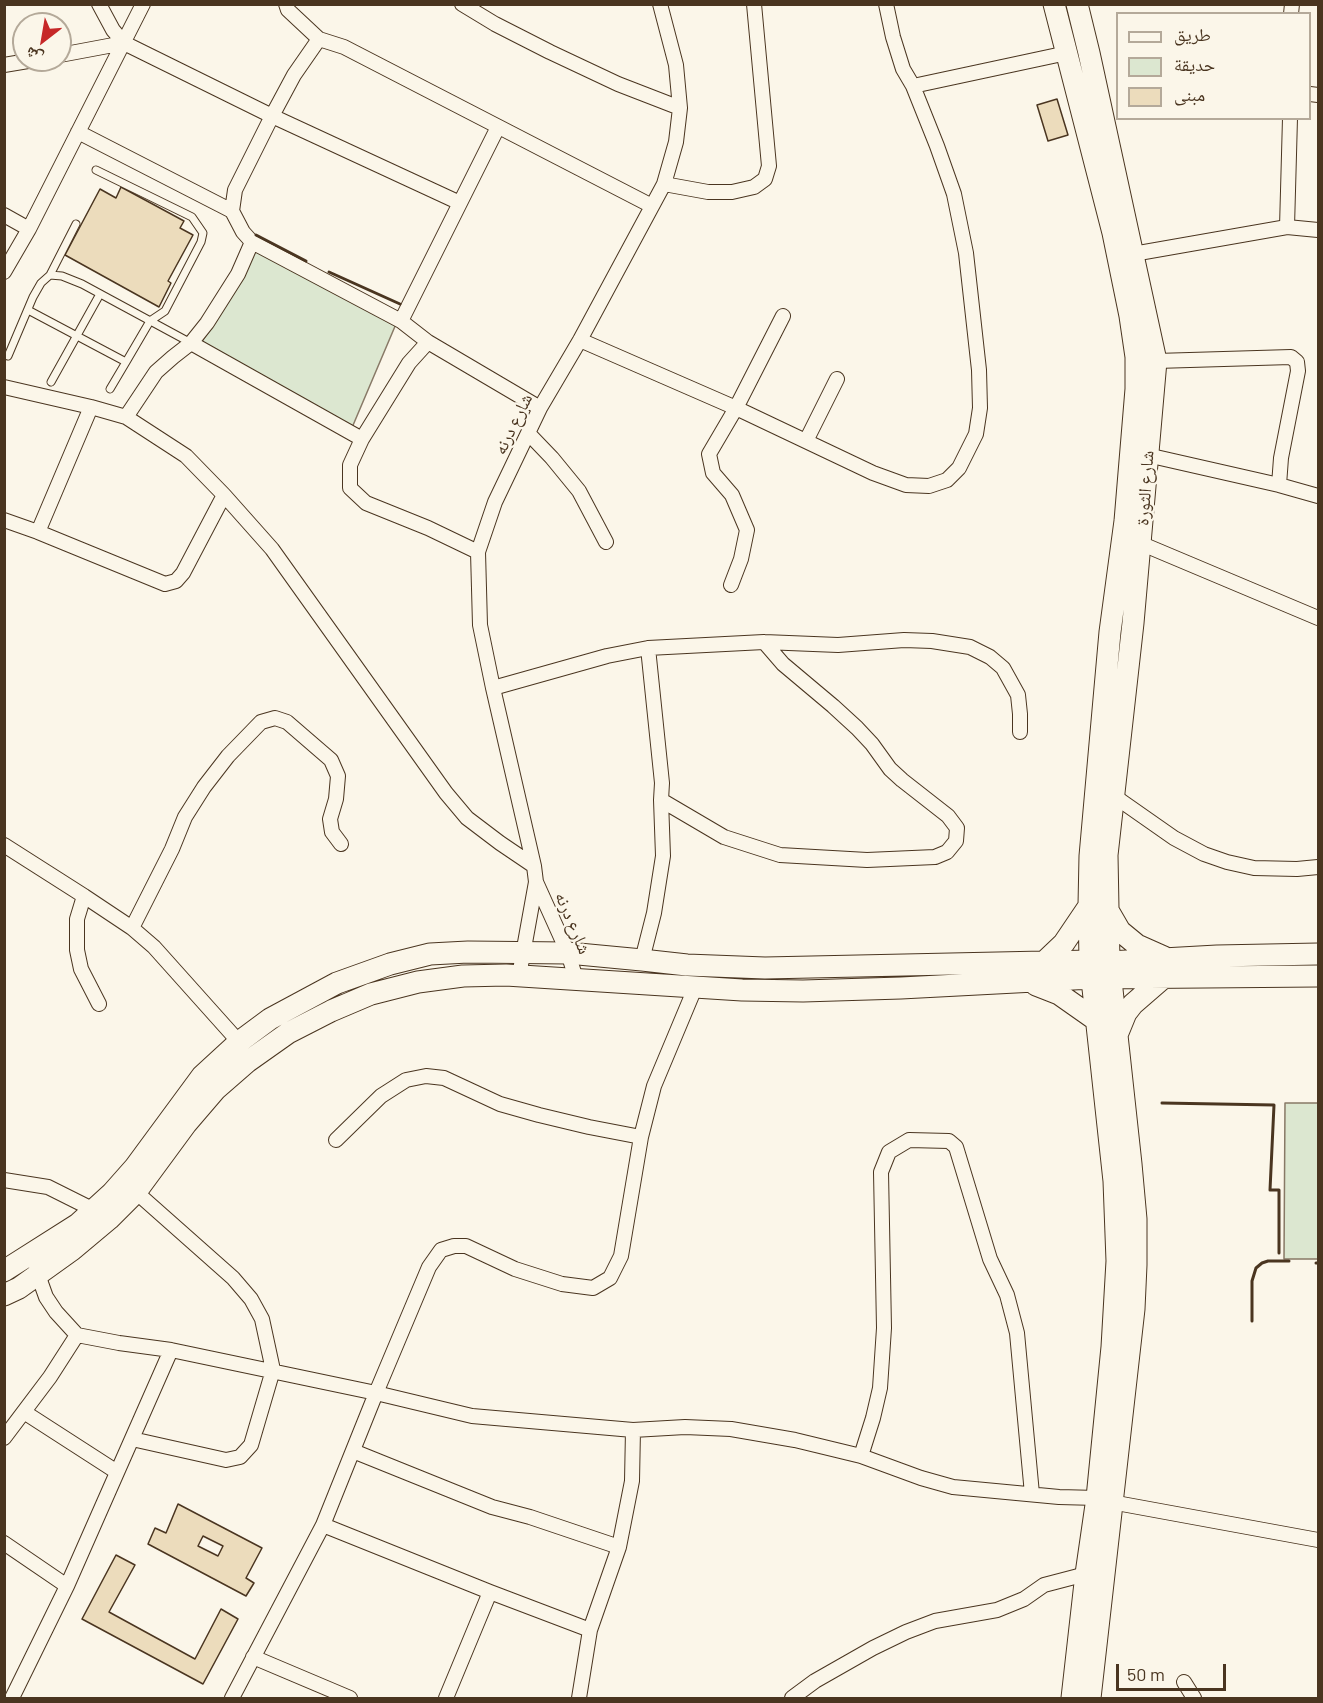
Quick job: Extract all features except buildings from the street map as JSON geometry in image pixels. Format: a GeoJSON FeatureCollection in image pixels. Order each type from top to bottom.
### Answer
{"type":"FeatureCollection","features":[{"type":"Feature","properties":{"kind":"main road","name":"شارع الثورة"},"geometry":{"type":"LineString","coordinates":[[1054,4],[1113,233],[1131,316],[1136,357],[1132,540],[1114,796],[1099,909]]}},
{"type":"Feature","properties":{"kind":"main road","name":"شارع الثورة"},"geometry":{"type":"LineString","coordinates":[[1077,4],[1156,361],[1147,455],[1132,540],[1109,643],[1090,856],[1099,909],[1100,970]]}},
{"type":"Feature","properties":{"kind":"main road"},"geometry":{"type":"LineString","coordinates":[[1044,962],[1099,909],[1120,931],[1165,969]]}},
{"type":"Feature","properties":{"kind":"main road"},"geometry":{"type":"LineString","coordinates":[[4,1295],[19,1288],[34,1265],[94,1210],[135,1167],[202,1077],[239,1042],[270,1019],[337,983],[390,964],[430,954],[468,952],[568,953],[687,965],[765,968],[1044,962],[1100,970]]}},
{"type":"Feature","properties":{"kind":"main road"},"geometry":{"type":"LineString","coordinates":[[1116,1036],[1126,1013],[1165,969],[1318,954]]}},
{"type":"Feature","properties":{"kind":"main road"},"geometry":{"type":"LineString","coordinates":[[4,1271],[34,1265],[72,1250],[109,1219],[136,1192],[186,1124],[216,1089],[247,1062],[288,1032],[371,994],[418,982],[463,976],[519,976],[695,988],[803,991],[1027,982],[1100,970],[1165,969],[1318,976]]}},
{"type":"Feature","properties":{"kind":"main road"},"geometry":{"type":"LineString","coordinates":[[1072,1698],[1086,1574],[1104,1500],[1134,1310],[1114,1181],[1096,1020],[1100,970]]}},
{"type":"Feature","properties":{"kind":"main road"},"geometry":{"type":"LineString","coordinates":[[1100,970],[1116,1036],[1132,1175],[1136,1219],[1127,1263]]}},
{"type":"Feature","properties":{"kind":"main road"},"geometry":{"type":"LineString","coordinates":[[1027,982],[1059,994],[1096,1020]]}},
{"type":"Feature","properties":{"kind":"main road"},"geometry":{"type":"LineString","coordinates":[[1090,1698],[1104,1500]]}},
{"type":"Feature","properties":{"kind":"street"},"geometry":{"type":"LineString","coordinates":[[99,4],[113,30],[124,43],[272,116],[460,203]]}},
{"type":"Feature","properties":{"kind":"street"},"geometry":{"type":"LineString","coordinates":[[4,272],[143,4]]}},
{"type":"Feature","properties":{"kind":"street"},"geometry":{"type":"LineString","coordinates":[[286,4],[288,10],[319,39],[344,47],[652,206]]}},
{"type":"Feature","properties":{"kind":"street"},"geometry":{"type":"LineString","coordinates":[[462,4],[550,52],[618,84],[680,108]]}},
{"type":"Feature","properties":{"kind":"street","name":"شارع درنه"},"geometry":{"type":"LineString","coordinates":[[576,979],[568,953],[536,882],[480,625],[477,552],[495,502],[540,408],[580,340],[664,184],[676,142],[680,108],[676,65],[660,4]]}},
{"type":"Feature","properties":{"kind":"street"},"geometry":{"type":"LineString","coordinates":[[664,184],[708,192],[732,192],[754,187],[765,179],[769,166],[754,4]]}},
{"type":"Feature","properties":{"kind":"street"},"geometry":{"type":"LineString","coordinates":[[580,340],[736,408],[873,473],[906,485],[929,486],[947,480],[959,468],[976,434],[980,408],[979,370],[966,253],[954,194],[913,86],[903,69],[886,4]]}},
{"type":"Feature","properties":{"kind":"street"},"geometry":{"type":"LineString","coordinates":[[232,211],[235,190],[272,116],[294,75],[319,39]]}},
{"type":"Feature","properties":{"kind":"street"},"geometry":{"type":"LineString","coordinates":[[72,53],[124,43]]}},
{"type":"Feature","properties":{"kind":"street"},"geometry":{"type":"LineString","coordinates":[[913,86],[1067,53]]}},
{"type":"Feature","properties":{"kind":"street"},"geometry":{"type":"LineString","coordinates":[[1287,227],[1290,120]]}},
{"type":"Feature","properties":{"kind":"street"},"geometry":{"type":"LineString","coordinates":[[401,321],[498,127]]}},
{"type":"Feature","properties":{"kind":"street"},"geometry":{"type":"LineString","coordinates":[[78,132],[232,211],[243,232],[252,242],[401,321],[428,342],[540,408]]}},
{"type":"Feature","properties":{"kind":"street"},"geometry":{"type":"LineString","coordinates":[[4,215],[28,229]]}},
{"type":"Feature","properties":{"kind":"street"},"geometry":{"type":"LineString","coordinates":[[1133,254],[1287,227],[1318,230]]}},
{"type":"Feature","properties":{"kind":"street"},"geometry":{"type":"LineString","coordinates":[[126,417],[156,372],[191,343],[207,323],[238,274],[252,242]]}},
{"type":"Feature","properties":{"kind":"street"},"geometry":{"type":"LineString","coordinates":[[731,585],[741,559],[747,530],[732,495],[713,473],[709,454],[736,408],[783,316]]}},
{"type":"Feature","properties":{"kind":"street"},"geometry":{"type":"LineString","coordinates":[[428,342],[409,363],[362,439],[350,465],[350,488],[366,503],[428,528],[477,552]]}},
{"type":"Feature","properties":{"kind":"street"},"geometry":{"type":"LineString","coordinates":[[191,343],[362,439]]}},
{"type":"Feature","properties":{"kind":"street"},"geometry":{"type":"LineString","coordinates":[[1156,361],[1291,357],[1297,362],[1298,371],[1281,458],[1279,485]]}},
{"type":"Feature","properties":{"kind":"street"},"geometry":{"type":"LineString","coordinates":[[806,441],[837,379]]}},
{"type":"Feature","properties":{"kind":"street"},"geometry":{"type":"LineString","coordinates":[[4,387],[126,417],[186,456],[272,549],[446,793],[467,818],[534,866]]}},
{"type":"Feature","properties":{"kind":"street"},"geometry":{"type":"LineString","coordinates":[[38,532],[91,407]]}},
{"type":"Feature","properties":{"kind":"street"},"geometry":{"type":"LineString","coordinates":[[528,433],[579,490],[606,542]]}},
{"type":"Feature","properties":{"kind":"street"},"geometry":{"type":"LineString","coordinates":[[1147,455],[1318,496]]}},
{"type":"Feature","properties":{"kind":"street"},"geometry":{"type":"LineString","coordinates":[[4,520],[165,584],[176,581],[183,573],[224,495]]}},
{"type":"Feature","properties":{"kind":"street"},"geometry":{"type":"LineString","coordinates":[[1132,540],[1318,618]]}},
{"type":"Feature","properties":{"kind":"street"},"geometry":{"type":"LineString","coordinates":[[493,688],[607,656],[648,648],[764,642],[838,645],[932,640],[970,647],[990,657],[1003,668],[1018,695],[1020,732]]}},
{"type":"Feature","properties":{"kind":"street"},"geometry":{"type":"LineString","coordinates":[[661,800],[724,837],[780,855],[867,860],[935,857],[947,852],[956,841],[957,828],[948,816],[890,769],[857,728],[783,664],[764,642]]}},
{"type":"Feature","properties":{"kind":"street"},"geometry":{"type":"LineString","coordinates":[[642,960],[654,913],[663,856],[661,800],[663,783],[648,648]]}},
{"type":"Feature","properties":{"kind":"street"},"geometry":{"type":"LineString","coordinates":[[132,928],[191,807],[228,756],[261,722],[275,717],[287,722],[332,760],[338,776],[336,799],[330,819],[332,832],[340,844]]}},
{"type":"Feature","properties":{"kind":"street"},"geometry":{"type":"LineString","coordinates":[[1114,796],[1174,838],[1204,854],[1254,868],[1318,867]]}},
{"type":"Feature","properties":{"kind":"street"},"geometry":{"type":"LineString","coordinates":[[4,845],[132,928],[174,968],[239,1042]]}},
{"type":"Feature","properties":{"kind":"street","name":"شارع درنه"},"geometry":{"type":"LineString","coordinates":[[519,976],[536,882]]}},
{"type":"Feature","properties":{"kind":"street"},"geometry":{"type":"LineString","coordinates":[[84,896],[76,919],[77,950],[81,969],[99,1004]]}},
{"type":"Feature","properties":{"kind":"street"},"geometry":{"type":"LineString","coordinates":[[232,1698],[323,1525],[429,1267],[441,1250],[453,1246],[466,1246],[515,1269],[562,1284],[593,1287],[610,1278],[621,1256],[641,1137],[654,1086],[695,988]]}},
{"type":"Feature","properties":{"kind":"street"},"geometry":{"type":"LineString","coordinates":[[336,1140],[381,1096],[406,1080],[426,1076],[444,1078],[500,1104],[589,1127],[641,1137]]}},
{"type":"Feature","properties":{"kind":"street"},"geometry":{"type":"LineString","coordinates":[[861,1456],[880,1388],[884,1328],[881,1172],[889,1152],[909,1140],[949,1142],[956,1147],[990,1259],[1007,1295],[1017,1333],[1032,1494]]}},
{"type":"Feature","properties":{"kind":"street"},"geometry":{"type":"LineString","coordinates":[[4,1180],[48,1187],[94,1210]]}},
{"type":"Feature","properties":{"kind":"street"},"geometry":{"type":"LineString","coordinates":[[132,1438],[226,1460],[240,1457],[251,1446],[273,1370],[261,1319],[251,1299],[233,1278],[136,1192]]}},
{"type":"Feature","properties":{"kind":"street"},"geometry":{"type":"LineString","coordinates":[[34,1265],[46,1297],[77,1335],[273,1370],[472,1416],[633,1430],[731,1429],[795,1440],[861,1456],[953,1487],[1104,1500],[1318,1540]]}},
{"type":"Feature","properties":{"kind":"street"},"geometry":{"type":"LineString","coordinates":[[4,1438],[50,1377],[77,1335]]}},
{"type":"Feature","properties":{"kind":"street"},"geometry":{"type":"LineString","coordinates":[[12,1698],[67,1586],[171,1350]]}},
{"type":"Feature","properties":{"kind":"street"},"geometry":{"type":"LineString","coordinates":[[24,1412],[117,1472]]}},
{"type":"Feature","properties":{"kind":"street"},"geometry":{"type":"LineString","coordinates":[[579,1698],[590,1629],[619,1547],[632,1481],[633,1430]]}},
{"type":"Feature","properties":{"kind":"street"},"geometry":{"type":"LineString","coordinates":[[353,1451],[492,1507],[530,1517],[619,1547]]}},
{"type":"Feature","properties":{"kind":"street"},"geometry":{"type":"LineString","coordinates":[[323,1525],[490,1592],[590,1629]]}},
{"type":"Feature","properties":{"kind":"street"},"geometry":{"type":"LineString","coordinates":[[4,1543],[67,1586]]}},
{"type":"Feature","properties":{"kind":"street"},"geometry":{"type":"LineString","coordinates":[[792,1698],[815,1681],[906,1632],[935,1621],[997,1610],[1024,1599],[1044,1585],[1086,1574]]}},
{"type":"Feature","properties":{"kind":"street"},"geometry":{"type":"LineString","coordinates":[[446,1698],[490,1592]]}},
{"type":"Feature","properties":{"kind":"street"},"geometry":{"type":"LineString","coordinates":[[253,1657],[350,1698]]}},
{"type":"Feature","properties":{"kind":"street"},"geometry":{"type":"LineString","coordinates":[[1184,1682],[1194,1698]]}},
{"type":"Feature","properties":{"kind":"lane"},"geometry":{"type":"LineString","coordinates":[[96,170],[192,217],[203,232],[201,242],[165,311],[150,321],[110,389]]}},
{"type":"Feature","properties":{"kind":"lane"},"geometry":{"type":"LineString","coordinates":[[8,356],[41,283],[50,275],[76,224]]}},
{"type":"Feature","properties":{"kind":"lane"},"geometry":{"type":"LineString","coordinates":[[50,275],[62,276],[82,284],[191,343]]}},
{"type":"Feature","properties":{"kind":"lane"},"geometry":{"type":"LineString","coordinates":[[51,382],[100,294]]}},
{"type":"Feature","properties":{"kind":"lane"},"geometry":{"type":"LineString","coordinates":[[28,310],[126,362]]}},
{"type":"Feature","properties":{"kind":"green space"},"geometry":{"type":"Polygon","coordinates":[[[255,248],[396,324],[351,430],[200,344],[216,321],[255,248]]]}},
{"type":"Feature","properties":{"kind":"green space"},"geometry":{"type":"Polygon","coordinates":[[[1285,1103],[1318,1103],[1318,1259],[1284,1259],[1285,1103]]]}},
{"type":"Feature","properties":{"kind":"wall"},"geometry":{"type":"LineString","coordinates":[[256,235],[306,261]]}},
{"type":"Feature","properties":{"kind":"wall"},"geometry":{"type":"LineString","coordinates":[[329,272],[400,304]]}},
{"type":"Feature","properties":{"kind":"wall"},"geometry":{"type":"LineString","coordinates":[[1162,1103],[1274,1105],[1270,1190],[1279,1190],[1279,1253]]}},
{"type":"Feature","properties":{"kind":"wall"},"geometry":{"type":"LineString","coordinates":[[1252,1321],[1252,1281],[1256,1268],[1268,1261],[1289,1261]]}}]}
